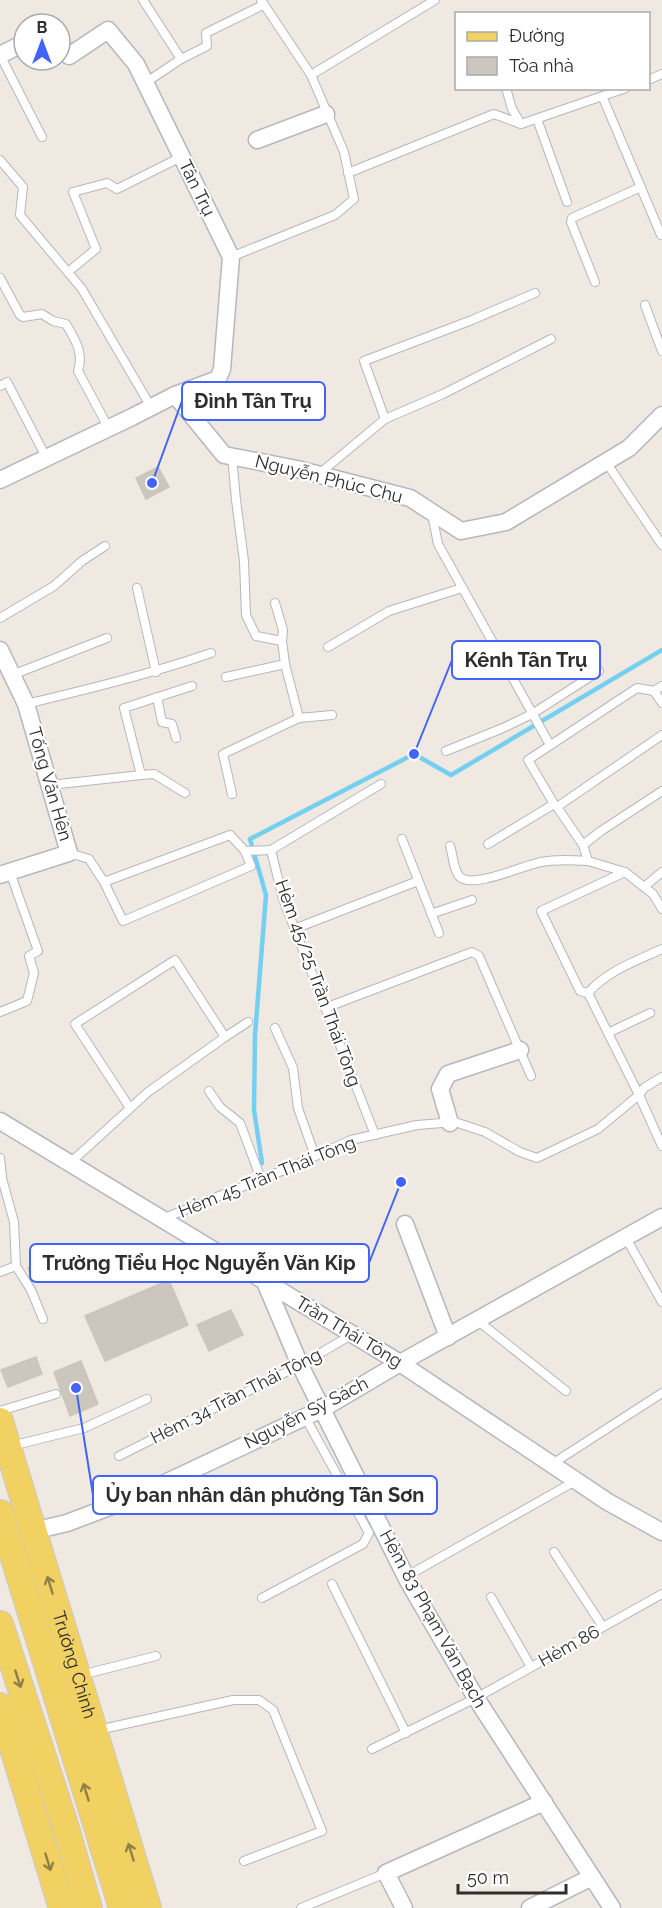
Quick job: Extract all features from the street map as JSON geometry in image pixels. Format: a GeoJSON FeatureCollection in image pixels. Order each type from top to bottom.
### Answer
{"type":"FeatureCollection","features":[{"type":"Feature","properties":{"kind":"main road","name":"Trường Chinh"},"geometry":{"type":"LineString","coordinates":[[0,1421],[148,1908]]}},
{"type":"Feature","properties":{"kind":"main road","name":"Trường Chinh"},"geometry":{"type":"LineString","coordinates":[[0,1513],[122,1908]]}},
{"type":"Feature","properties":{"kind":"main road"},"geometry":{"type":"LineString","coordinates":[[0,1624],[66,1828],[89,1908]]}},
{"type":"Feature","properties":{"kind":"main road"},"geometry":{"type":"LineString","coordinates":[[0,1706],[11,1754],[62,1908]]}},
{"type":"Feature","properties":{"kind":"street","name":"Tân Trụ"},"geometry":{"type":"LineString","coordinates":[[72,54],[108,30],[135,64],[231,257]]}},
{"type":"Feature","properties":{"kind":"street"},"geometry":{"type":"LineString","coordinates":[[257,140],[326,114]]}},
{"type":"Feature","properties":{"kind":"street"},"geometry":{"type":"LineString","coordinates":[[0,480],[176,395],[218,379],[222,369],[231,257]]}},
{"type":"Feature","properties":{"kind":"street","name":"Nguyễn Phúc Chu"},"geometry":{"type":"LineString","coordinates":[[176,395],[224,454],[319,474],[410,498],[461,531],[506,522],[628,448],[662,416]]}},
{"type":"Feature","properties":{"kind":"street","name":"Tống Văn Hên"},"geometry":{"type":"LineString","coordinates":[[0,650],[26,704],[69,853],[5,873]]}},
{"type":"Feature","properties":{"kind":"street"},"geometry":{"type":"LineString","coordinates":[[450,1123],[440,1089],[448,1074],[520,1050]]}},
{"type":"Feature","properties":{"kind":"street","name":"Trần Thái Tông"},"geometry":{"type":"LineString","coordinates":[[0,1121],[400,1363],[608,1502],[662,1532]]}},
{"type":"Feature","properties":{"kind":"street","name":"Nguyễn Sỹ Sách"},"geometry":{"type":"LineString","coordinates":[[33,1531],[67,1523],[133,1498],[322,1409],[662,1217]]}},
{"type":"Feature","properties":{"kind":"street"},"geometry":{"type":"LineString","coordinates":[[405,1224],[448,1337]]}},
{"type":"Feature","properties":{"kind":"street","name":"Hẻm 83 Phạm Văn Bạch"},"geometry":{"type":"LineString","coordinates":[[266,1282],[300,1365],[408,1581],[476,1698],[612,1908]]}},
{"type":"Feature","properties":{"kind":"street"},"geometry":{"type":"LineString","coordinates":[[404,1908],[386,1873],[544,1802]]}},
{"type":"Feature","properties":{"kind":"street"},"geometry":{"type":"LineString","coordinates":[[530,1908],[592,1877]]}},
{"type":"Feature","properties":{"kind":"lane"},"geometry":{"type":"LineString","coordinates":[[143,0],[181,59]]}},
{"type":"Feature","properties":{"kind":"lane"},"geometry":{"type":"LineString","coordinates":[[311,75],[435,0]]}},
{"type":"Feature","properties":{"kind":"lane"},"geometry":{"type":"LineString","coordinates":[[145,84],[181,59],[207,46],[206,33],[262,2],[311,75],[344,152],[354,199],[336,215],[231,257]]}},
{"type":"Feature","properties":{"kind":"lane"},"geometry":{"type":"LineString","coordinates":[[0,55],[42,137]]}},
{"type":"Feature","properties":{"kind":"lane"},"geometry":{"type":"LineString","coordinates":[[507,90],[512,109],[521,124]]}},
{"type":"Feature","properties":{"kind":"lane"},"geometry":{"type":"LineString","coordinates":[[348,173],[494,114],[521,124],[621,90]]}},
{"type":"Feature","properties":{"kind":"lane"},"geometry":{"type":"LineString","coordinates":[[603,98],[661,235]]}},
{"type":"Feature","properties":{"kind":"lane"},"geometry":{"type":"LineString","coordinates":[[537,119],[567,202]]}},
{"type":"Feature","properties":{"kind":"lane"},"geometry":{"type":"LineString","coordinates":[[68,272],[96,249],[73,192],[107,183],[117,189],[181,157]]}},
{"type":"Feature","properties":{"kind":"lane"},"geometry":{"type":"LineString","coordinates":[[0,160],[23,187],[20,215],[82,289],[151,407]]}},
{"type":"Feature","properties":{"kind":"lane"},"geometry":{"type":"LineString","coordinates":[[595,282],[571,222],[572,218],[641,187]]}},
{"type":"Feature","properties":{"kind":"lane"},"geometry":{"type":"LineString","coordinates":[[0,278],[20,315],[23,317],[42,314],[52,321],[66,324],[80,348],[81,362],[78,371],[108,427]]}},
{"type":"Feature","properties":{"kind":"lane"},"geometry":{"type":"LineString","coordinates":[[385,419],[364,361],[472,320],[535,293]]}},
{"type":"Feature","properties":{"kind":"lane"},"geometry":{"type":"LineString","coordinates":[[645,305],[662,351]]}},
{"type":"Feature","properties":{"kind":"lane"},"geometry":{"type":"LineString","coordinates":[[319,474],[385,419],[443,394],[551,339]]}},
{"type":"Feature","properties":{"kind":"lane"},"geometry":{"type":"LineString","coordinates":[[0,386],[7,382],[46,457]]}},
{"type":"Feature","properties":{"kind":"lane"},"geometry":{"type":"LineString","coordinates":[[232,456],[244,561],[246,615],[256,636],[282,641]]}},
{"type":"Feature","properties":{"kind":"lane"},"geometry":{"type":"LineString","coordinates":[[606,462],[662,545]]}},
{"type":"Feature","properties":{"kind":"lane"},"geometry":{"type":"LineString","coordinates":[[431,512],[438,544],[550,744]]}},
{"type":"Feature","properties":{"kind":"lane"},"geometry":{"type":"LineString","coordinates":[[0,618],[54,586],[82,561],[105,546]]}},
{"type":"Feature","properties":{"kind":"lane"},"geometry":{"type":"LineString","coordinates":[[137,588],[156,672]]}},
{"type":"Feature","properties":{"kind":"lane"},"geometry":{"type":"LineString","coordinates":[[328,647],[389,611],[462,588]]}},
{"type":"Feature","properties":{"kind":"lane"},"geometry":{"type":"LineString","coordinates":[[275,603],[283,630],[285,664],[299,718]]}},
{"type":"Feature","properties":{"kind":"lane"},"geometry":{"type":"LineString","coordinates":[[12,675],[107,638]]}},
{"type":"Feature","properties":{"kind":"lane"},"geometry":{"type":"LineString","coordinates":[[26,704],[156,672],[211,653]]}},
{"type":"Feature","properties":{"kind":"lane"},"geometry":{"type":"LineString","coordinates":[[226,676],[285,664]]}},
{"type":"Feature","properties":{"kind":"lane"},"geometry":{"type":"LineString","coordinates":[[446,751],[533,715],[599,671]]}},
{"type":"Feature","properties":{"kind":"lane"},"geometry":{"type":"LineString","coordinates":[[141,775],[123,708],[192,686]]}},
{"type":"Feature","properties":{"kind":"lane"},"geometry":{"type":"LineString","coordinates":[[588,861],[583,845],[528,760],[637,688],[658,688],[662,703]]}},
{"type":"Feature","properties":{"kind":"lane"},"geometry":{"type":"LineString","coordinates":[[157,697],[162,722],[172,724],[176,738]]}},
{"type":"Feature","properties":{"kind":"lane"},"geometry":{"type":"LineString","coordinates":[[232,794],[223,754],[299,718],[332,715]]}},
{"type":"Feature","properties":{"kind":"lane"},"geometry":{"type":"LineString","coordinates":[[488,844],[556,806],[662,735]]}},
{"type":"Feature","properties":{"kind":"lane"},"geometry":{"type":"LineString","coordinates":[[50,785],[154,774],[185,793]]}},
{"type":"Feature","properties":{"kind":"lane"},"geometry":{"type":"LineString","coordinates":[[244,851],[271,850],[381,784]]}},
{"type":"Feature","properties":{"kind":"lane"},"geometry":{"type":"LineString","coordinates":[[583,845],[662,791]]}},
{"type":"Feature","properties":{"kind":"lane"},"geometry":{"type":"LineString","coordinates":[[69,853],[89,859],[104,882],[123,921],[251,866],[244,851],[230,835],[104,882]]}},
{"type":"Feature","properties":{"kind":"lane"},"geometry":{"type":"LineString","coordinates":[[402,839],[439,933]]}},
{"type":"Feature","properties":{"kind":"lane"},"geometry":{"type":"LineString","coordinates":[[450,846],[456,869],[460,876],[468,881],[480,881],[538,863],[560,860],[588,861],[625,872],[653,894],[661,904]]}},
{"type":"Feature","properties":{"kind":"lane","name":"Hẻm 45/25 Trần Thái Tông"},"geometry":{"type":"LineString","coordinates":[[271,850],[283,899],[375,1135]]}},
{"type":"Feature","properties":{"kind":"lane"},"geometry":{"type":"LineString","coordinates":[[625,872],[541,911],[580,991],[588,993],[662,1146]]}},
{"type":"Feature","properties":{"kind":"lane"},"geometry":{"type":"LineString","coordinates":[[644,887],[662,872]]}},
{"type":"Feature","properties":{"kind":"lane"},"geometry":{"type":"LineString","coordinates":[[0,1012],[27,1001],[34,973],[29,956],[38,951],[5,873]]}},
{"type":"Feature","properties":{"kind":"lane"},"geometry":{"type":"LineString","coordinates":[[294,928],[418,881]]}},
{"type":"Feature","properties":{"kind":"lane"},"geometry":{"type":"LineString","coordinates":[[431,914],[472,900]]}},
{"type":"Feature","properties":{"kind":"lane"},"geometry":{"type":"LineString","coordinates":[[588,993],[598,982],[662,949]]}},
{"type":"Feature","properties":{"kind":"lane"},"geometry":{"type":"LineString","coordinates":[[325,1008],[472,952],[479,956],[531,1076]]}},
{"type":"Feature","properties":{"kind":"lane"},"geometry":{"type":"LineString","coordinates":[[130,1107],[75,1024],[174,960],[225,1037]]}},
{"type":"Feature","properties":{"kind":"lane"},"geometry":{"type":"LineString","coordinates":[[608,1033],[650,1013]]}},
{"type":"Feature","properties":{"kind":"lane"},"geometry":{"type":"LineString","coordinates":[[70,1163],[148,1092],[248,1022]]}},
{"type":"Feature","properties":{"kind":"lane"},"geometry":{"type":"LineString","coordinates":[[275,1028],[293,1068],[298,1108],[315,1156]]}},
{"type":"Feature","properties":{"kind":"lane","name":"Hẻm 45 Trần Thái Tông"},"geometry":{"type":"LineString","coordinates":[[162,1219],[351,1140],[417,1125],[455,1122],[485,1132],[520,1152],[537,1158],[598,1129],[639,1095],[644,1088],[662,1077]]}},
{"type":"Feature","properties":{"kind":"lane"},"geometry":{"type":"LineString","coordinates":[[209,1091],[220,1107],[240,1123],[261,1179]]}},
{"type":"Feature","properties":{"kind":"lane"},"geometry":{"type":"LineString","coordinates":[[0,1158],[2,1178],[14,1222],[16,1266],[31,1290],[43,1319]]}},
{"type":"Feature","properties":{"kind":"lane"},"geometry":{"type":"LineString","coordinates":[[626,1238],[662,1302]]}},
{"type":"Feature","properties":{"kind":"lane"},"geometry":{"type":"LineString","coordinates":[[0,1272],[16,1266]]}},
{"type":"Feature","properties":{"kind":"lane"},"geometry":{"type":"LineString","coordinates":[[477,1320],[566,1391]]}},
{"type":"Feature","properties":{"kind":"lane","name":"Hẻm 34 Trần Thái Tông"},"geometry":{"type":"LineString","coordinates":[[119,1456],[300,1365],[353,1334]]}},
{"type":"Feature","properties":{"kind":"lane"},"geometry":{"type":"LineString","coordinates":[[0,1411],[56,1394]]}},
{"type":"Feature","properties":{"kind":"lane"},"geometry":{"type":"LineString","coordinates":[[552,1464],[662,1394]]}},
{"type":"Feature","properties":{"kind":"lane"},"geometry":{"type":"LineString","coordinates":[[8,1446],[84,1428],[147,1399]]}},
{"type":"Feature","properties":{"kind":"lane"},"geometry":{"type":"LineString","coordinates":[[262,1598],[363,1544],[369,1533],[305,1417]]}},
{"type":"Feature","properties":{"kind":"lane"},"geometry":{"type":"LineString","coordinates":[[416,1570],[577,1480]]}},
{"type":"Feature","properties":{"kind":"lane"},"geometry":{"type":"LineString","coordinates":[[554,1552],[603,1627]]}},
{"type":"Feature","properties":{"kind":"lane"},"geometry":{"type":"LineString","coordinates":[[332,1584],[406,1733]]}},
{"type":"Feature","properties":{"kind":"lane","name":"Hẻm 86"},"geometry":{"type":"LineString","coordinates":[[372,1749],[476,1698],[662,1594]]}},
{"type":"Feature","properties":{"kind":"lane"},"geometry":{"type":"LineString","coordinates":[[491,1597],[531,1667]]}},
{"type":"Feature","properties":{"kind":"lane"},"geometry":{"type":"LineString","coordinates":[[77,1676],[156,1656]]}},
{"type":"Feature","properties":{"kind":"lane"},"geometry":{"type":"LineString","coordinates":[[94,1731],[233,1700],[259,1700],[273,1710],[322,1831],[244,1861]]}},
{"type":"Feature","properties":{"kind":"lane"},"geometry":{"type":"LineString","coordinates":[[301,1908],[386,1873]]}},
{"type":"Feature","properties":{"kind":"building"},"geometry":{"type":"Polygon","coordinates":[[[158,467],[169,487],[146,499],[136,478],[158,467]]]}},
{"type":"Feature","properties":{"kind":"building"},"geometry":{"type":"Polygon","coordinates":[[[55,1257],[59,1268],[32,1278],[28,1268],[55,1257]]]}},
{"type":"Feature","properties":{"kind":"building"},"geometry":{"type":"Polygon","coordinates":[[[169,1280],[188,1325],[105,1361],[85,1316],[169,1280]]]}},
{"type":"Feature","properties":{"kind":"building"},"geometry":{"type":"Polygon","coordinates":[[[231,1310],[243,1335],[209,1351],[197,1325],[231,1310]]]}},
{"type":"Feature","properties":{"kind":"building"},"geometry":{"type":"Polygon","coordinates":[[[36,1357],[42,1374],[8,1387],[1,1370],[36,1357]]]}},
{"type":"Feature","properties":{"kind":"building"},"geometry":{"type":"Polygon","coordinates":[[[81,1361],[98,1404],[70,1416],[54,1372],[81,1361]]]}},
{"type":"Feature","properties":{"kind":"waterway"},"geometry":{"type":"LineString","coordinates":[[262,1163],[254,1110],[255,1035],[266,895],[250,839],[414,754],[451,775],[662,650]]}},
{"type":"Feature","properties":{"kind":"place","name":"Đình Tân Trụ"},"geometry":{"type":"Point","coordinates":[152,483]}},
{"type":"Feature","properties":{"kind":"place","name":"Kênh Tân Trụ"},"geometry":{"type":"Point","coordinates":[414,754]}},
{"type":"Feature","properties":{"kind":"place","name":"Trường Tiểu Học Nguyễn Văn Kip"},"geometry":{"type":"Point","coordinates":[401,1182]}},
{"type":"Feature","properties":{"kind":"place","name":"Ủy ban nhân dân phường Tân Sơn"},"geometry":{"type":"Point","coordinates":[76,1388]}}]}
